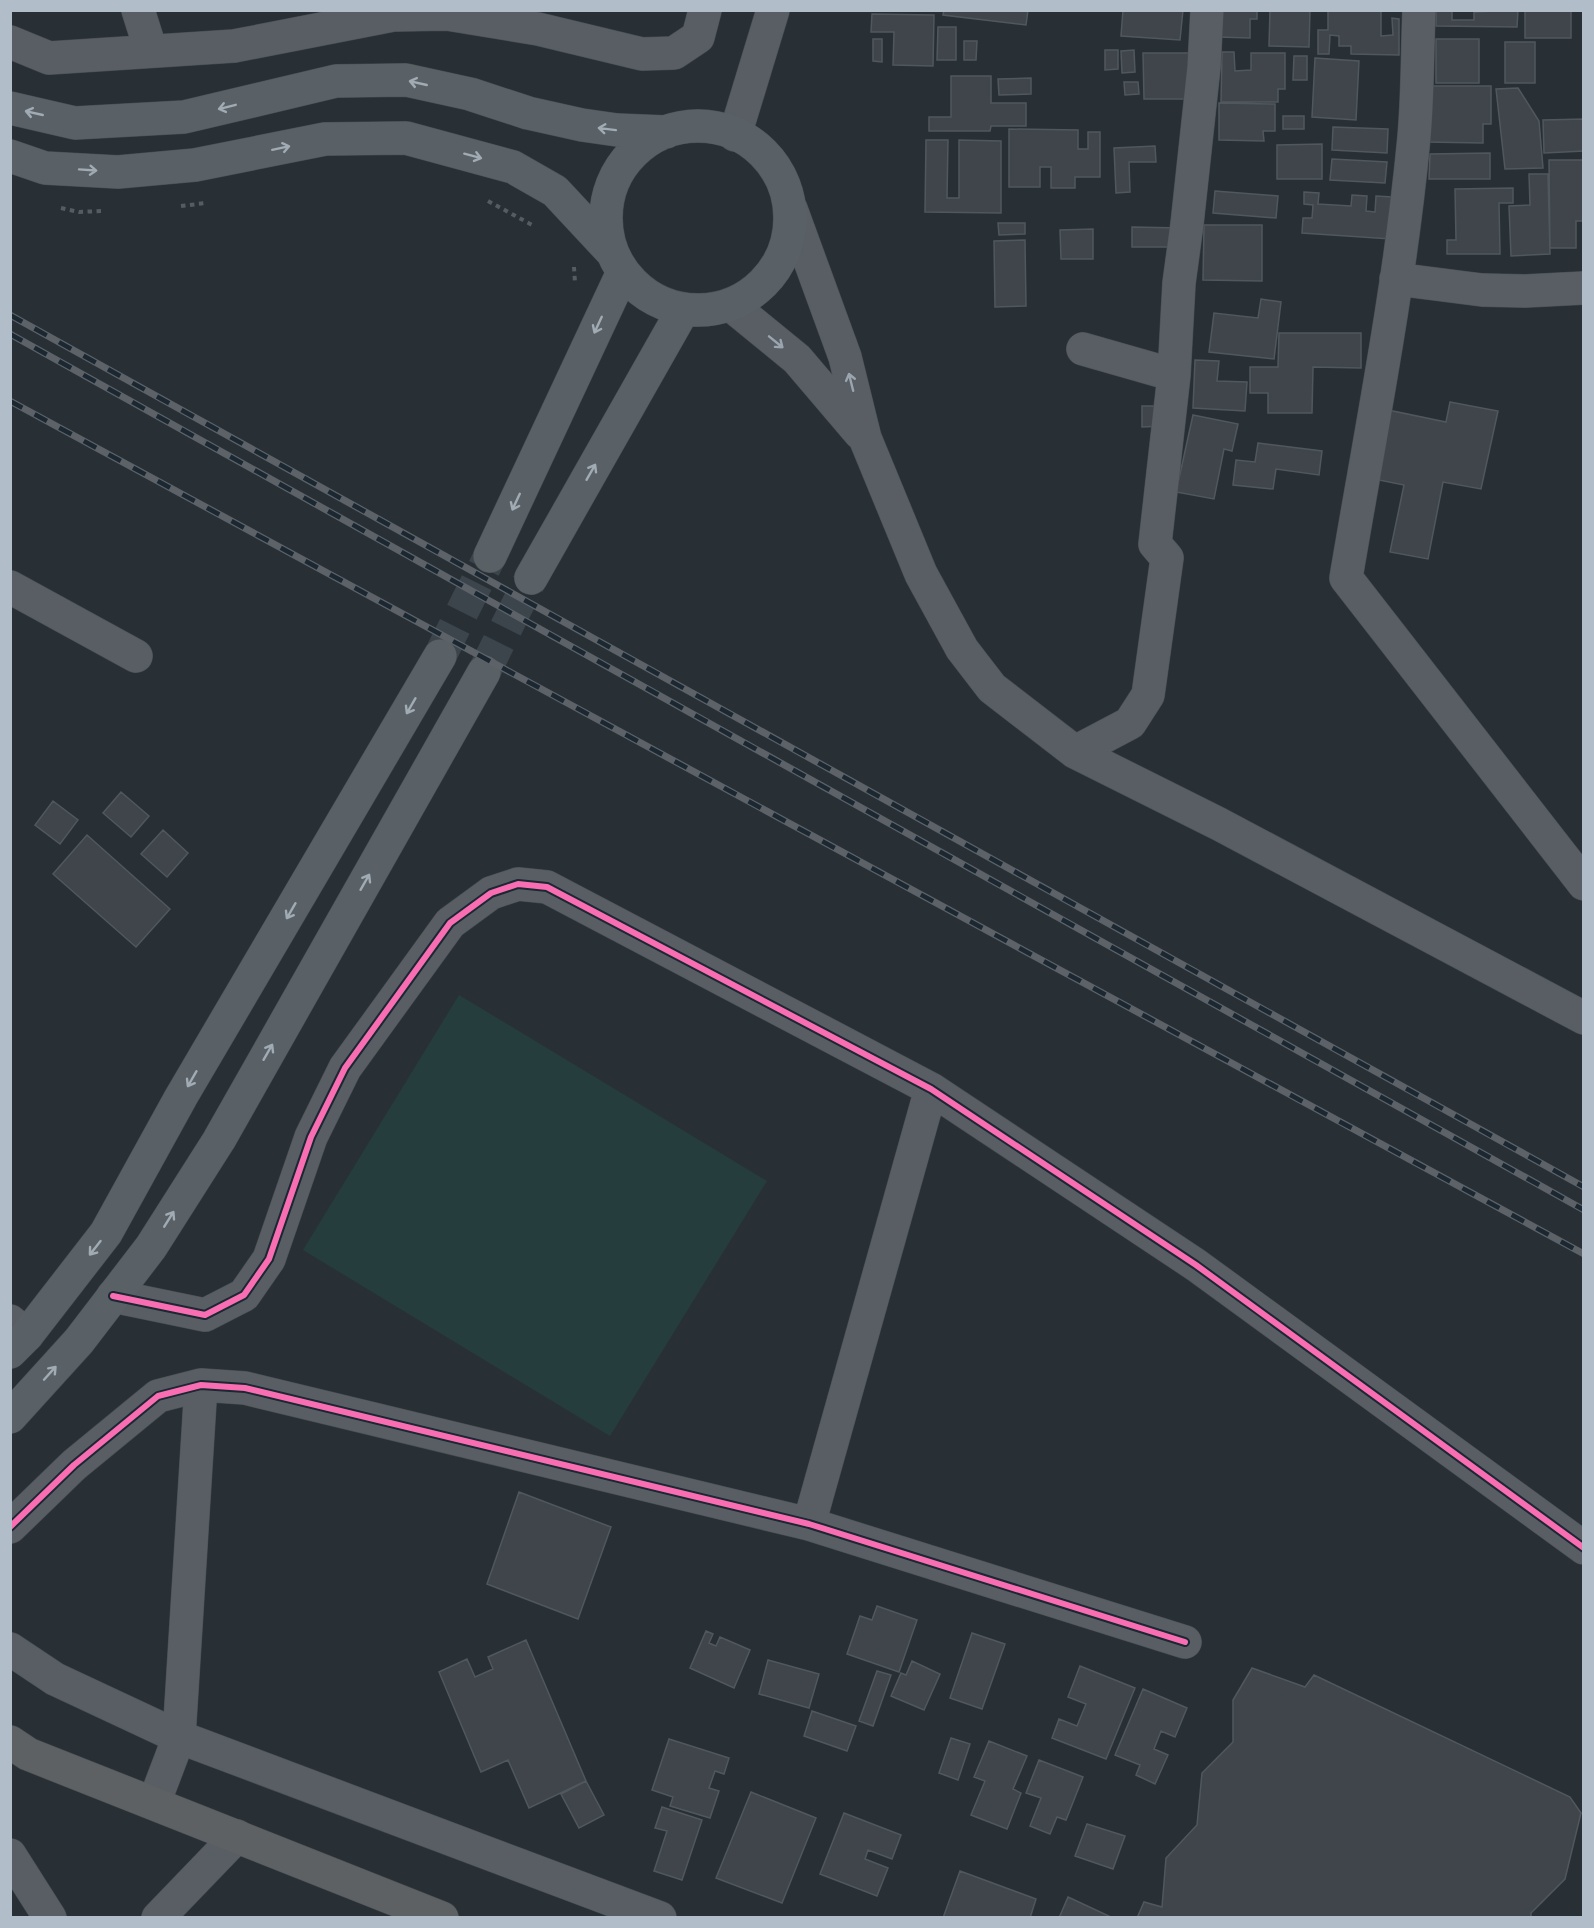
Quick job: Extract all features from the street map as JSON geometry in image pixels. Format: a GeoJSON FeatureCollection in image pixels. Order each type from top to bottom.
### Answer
{"type":"FeatureCollection","features":[{"type":"Feature","properties":{"kind":"highway"},"geometry":{"type":"LineString","coordinates":[[16,1749],[442,1917]]}},
{"type":"Feature","properties":{"kind":"main road"},"geometry":{"type":"LineString","coordinates":[[10,108],[75,123],[184,117],[336,81],[406,80],[470,94],[528,113],[582,125],[616,130],[666,132]]}},
{"type":"Feature","properties":{"kind":"main road"},"geometry":{"type":"LineString","coordinates":[[10,156],[45,168],[118,172],[195,165],[326,139],[406,138],[513,167],[555,191],[617,262],[639,290],[660,303],[683,309],[708,310],[731,305],[752,293],[770,277],[783,257],[790,233],[791,209],[785,185],[774,164],[758,147],[714,127],[689,126],[666,132],[644,143],[627,160],[614,180],[606,203],[606,227],[617,262],[596,329],[490,556]]}},
{"type":"Feature","properties":{"kind":"main road"},"geometry":{"type":"LineString","coordinates":[[531,578],[683,309]]}},
{"type":"Feature","properties":{"kind":"main road"},"geometry":{"type":"LineString","coordinates":[[16,1336],[106,1233],[182,1097],[440,656]]}},
{"type":"Feature","properties":{"kind":"main road"},"geometry":{"type":"LineString","coordinates":[[10,1417],[79,1341],[151,1247],[219,1140],[484,672]]}},
{"type":"Feature","properties":{"kind":"street"},"geometry":{"type":"LineString","coordinates":[[138,10],[151,51]]}},
{"type":"Feature","properties":{"kind":"street"},"geometry":{"type":"LineString","coordinates":[[10,42],[49,58],[234,46],[393,15],[447,14],[538,29],[642,54],[674,52],[698,37],[705,10]]}},
{"type":"Feature","properties":{"kind":"street"},"geometry":{"type":"LineString","coordinates":[[735,135],[773,10]]}},
{"type":"Feature","properties":{"kind":"street"},"geometry":{"type":"LineString","coordinates":[[1075,752],[1130,723],[1148,694],[1167,558],[1155,544],[1174,375],[1179,283],[1204,67],[1207,10]]}},
{"type":"Feature","properties":{"kind":"street"},"geometry":{"type":"LineString","coordinates":[[1419,10],[1414,145],[1396,279],[1346,578],[1584,884]]}},
{"type":"Feature","properties":{"kind":"street"},"geometry":{"type":"LineString","coordinates":[[791,209],[845,357],[865,438],[921,574],[962,649],[992,688],[1075,752],[1219,824],[1584,1018]]}},
{"type":"Feature","properties":{"kind":"street"},"geometry":{"type":"LineString","coordinates":[[1396,279],[1482,290],[1525,291],[1584,288]]}},
{"type":"Feature","properties":{"kind":"street"},"geometry":{"type":"LineString","coordinates":[[731,305],[797,359],[865,438]]}},
{"type":"Feature","properties":{"kind":"street"},"geometry":{"type":"LineString","coordinates":[[1083,349],[1174,375]]}},
{"type":"Feature","properties":{"kind":"street"},"geometry":{"type":"LineString","coordinates":[[10,587],[136,656]]}},
{"type":"Feature","properties":{"kind":"street"},"geometry":{"type":"LineString","coordinates":[[113,1296],[206,1315],[244,1295],[269,1259],[311,1137],[345,1068],[450,923],[490,892],[518,884],[547,887],[931,1089],[1196,1265],[1584,1548]]}},
{"type":"Feature","properties":{"kind":"street"},"geometry":{"type":"LineString","coordinates":[[809,1524],[931,1089]]}},
{"type":"Feature","properties":{"kind":"street"},"geometry":{"type":"LineString","coordinates":[[154,1803],[179,1737],[201,1385]]}},
{"type":"Feature","properties":{"kind":"street"},"geometry":{"type":"LineString","coordinates":[[10,1527],[74,1465],[158,1396],[201,1385],[245,1388],[809,1524],[1185,1642]]}},
{"type":"Feature","properties":{"kind":"street"},"geometry":{"type":"LineString","coordinates":[[10,1648],[55,1679],[179,1737],[660,1917]]}},
{"type":"Feature","properties":{"kind":"street"},"geometry":{"type":"LineString","coordinates":[[158,1917],[237,1836]]}},
{"type":"Feature","properties":{"kind":"street"},"geometry":{"type":"LineString","coordinates":[[10,1855],[50,1917]]}},
{"type":"Feature","properties":{"kind":"path"},"geometry":{"type":"LineString","coordinates":[[479,198],[490,201],[543,230]]}},
{"type":"Feature","properties":{"kind":"path"},"geometry":{"type":"LineString","coordinates":[[174,207],[209,203]]}},
{"type":"Feature","properties":{"kind":"path"},"geometry":{"type":"LineString","coordinates":[[56,207],[79,212],[103,211]]}},
{"type":"Feature","properties":{"kind":"path"},"geometry":{"type":"LineString","coordinates":[[574,266],[577,298],[596,329]]}},
{"type":"Feature","properties":{"kind":"green space"},"geometry":{"type":"Polygon","coordinates":[[[459,995],[767,1181],[610,1436],[303,1250],[459,995]]]}},
{"type":"Feature","properties":{"kind":"building"},"geometry":{"type":"Polygon","coordinates":[[[944,10],[1028,10],[1026,25],[943,15],[944,10]]]}},
{"type":"Feature","properties":{"kind":"building"},"geometry":{"type":"Polygon","coordinates":[[[1123,10],[1183,10],[1180,40],[1121,36],[1123,10]]]}},
{"type":"Feature","properties":{"kind":"building"},"geometry":{"type":"Polygon","coordinates":[[[1218,10],[1257,10],[1257,19],[1250,19],[1250,38],[1218,37],[1218,10]]]}},
{"type":"Feature","properties":{"kind":"building"},"geometry":{"type":"Polygon","coordinates":[[[1270,10],[1310,10],[1309,47],[1269,46],[1270,10]]]}},
{"type":"Feature","properties":{"kind":"building"},"geometry":{"type":"Polygon","coordinates":[[[1328,10],[1394,10],[1381,11],[1381,36],[1393,35],[1392,18],[1399,19],[1399,55],[1351,54],[1351,46],[1339,46],[1339,36],[1330,35],[1329,54],[1318,54],[1318,30],[1328,30],[1328,10]]]}},
{"type":"Feature","properties":{"kind":"building"},"geometry":{"type":"Polygon","coordinates":[[[1436,10],[1452,10],[1452,20],[1474,20],[1474,12],[1518,10],[1517,27],[1436,26],[1436,10]]]}},
{"type":"Feature","properties":{"kind":"building"},"geometry":{"type":"Polygon","coordinates":[[[1525,10],[1571,10],[1571,38],[1525,38],[1525,10]]]}},
{"type":"Feature","properties":{"kind":"building"},"geometry":{"type":"Polygon","coordinates":[[[872,14],[934,15],[933,66],[893,65],[894,32],[871,32],[872,14]]]}},
{"type":"Feature","properties":{"kind":"building"},"geometry":{"type":"Polygon","coordinates":[[[938,27],[956,27],[956,60],[937,60],[938,27]]]}},
{"type":"Feature","properties":{"kind":"building"},"geometry":{"type":"Polygon","coordinates":[[[873,39],[882,39],[882,62],[873,61],[873,39]]]}},
{"type":"Feature","properties":{"kind":"building"},"geometry":{"type":"Polygon","coordinates":[[[1436,39],[1479,39],[1479,83],[1436,83],[1436,39]]]}},
{"type":"Feature","properties":{"kind":"building"},"geometry":{"type":"Polygon","coordinates":[[[964,41],[977,41],[976,60],[964,60],[964,41]]]}},
{"type":"Feature","properties":{"kind":"building"},"geometry":{"type":"Polygon","coordinates":[[[1505,42],[1535,42],[1535,83],[1505,83],[1505,42]]]}},
{"type":"Feature","properties":{"kind":"building"},"geometry":{"type":"Polygon","coordinates":[[[1105,50],[1118,50],[1118,69],[1105,70],[1105,50]]]}},
{"type":"Feature","properties":{"kind":"building"},"geometry":{"type":"Polygon","coordinates":[[[1134,50],[1135,72],[1122,73],[1121,51],[1134,50]]]}},
{"type":"Feature","properties":{"kind":"building"},"geometry":{"type":"Polygon","coordinates":[[[1222,52],[1234,52],[1235,71],[1251,70],[1251,53],[1285,53],[1285,89],[1278,89],[1278,102],[1221,102],[1222,52]]]}},
{"type":"Feature","properties":{"kind":"building"},"geometry":{"type":"Polygon","coordinates":[[[1143,53],[1192,53],[1193,99],[1144,99],[1143,53]]]}},
{"type":"Feature","properties":{"kind":"building"},"geometry":{"type":"Polygon","coordinates":[[[1294,56],[1307,56],[1307,80],[1293,80],[1294,56]]]}},
{"type":"Feature","properties":{"kind":"building"},"geometry":{"type":"Polygon","coordinates":[[[1315,58],[1359,61],[1356,120],[1312,117],[1315,58]]]}},
{"type":"Feature","properties":{"kind":"building"},"geometry":{"type":"Polygon","coordinates":[[[951,76],[991,76],[991,103],[1026,103],[1026,126],[991,126],[990,131],[929,131],[929,117],[951,117],[951,76]]]}},
{"type":"Feature","properties":{"kind":"building"},"geometry":{"type":"Polygon","coordinates":[[[1031,78],[1031,94],[999,95],[998,79],[1031,78]]]}},
{"type":"Feature","properties":{"kind":"building"},"geometry":{"type":"Polygon","coordinates":[[[1124,82],[1138,82],[1139,94],[1125,95],[1124,82]]]}},
{"type":"Feature","properties":{"kind":"building"},"geometry":{"type":"Polygon","coordinates":[[[1426,86],[1491,86],[1491,124],[1483,124],[1483,143],[1426,142],[1426,86]]]}},
{"type":"Feature","properties":{"kind":"building"},"geometry":{"type":"Polygon","coordinates":[[[1518,88],[1539,121],[1543,168],[1505,169],[1496,89],[1518,88]]]}},
{"type":"Feature","properties":{"kind":"building"},"geometry":{"type":"Polygon","coordinates":[[[1219,103],[1275,104],[1275,131],[1263,131],[1264,141],[1219,140],[1219,103]]]}},
{"type":"Feature","properties":{"kind":"building"},"geometry":{"type":"Polygon","coordinates":[[[1283,116],[1304,116],[1304,129],[1283,129],[1283,116]]]}},
{"type":"Feature","properties":{"kind":"building"},"geometry":{"type":"Polygon","coordinates":[[[1584,119],[1584,151],[1544,153],[1543,120],[1584,119]]]}},
{"type":"Feature","properties":{"kind":"building"},"geometry":{"type":"Polygon","coordinates":[[[1333,127],[1388,129],[1387,153],[1332,150],[1333,127]]]}},
{"type":"Feature","properties":{"kind":"building"},"geometry":{"type":"Polygon","coordinates":[[[1009,129],[1078,130],[1078,149],[1088,149],[1088,132],[1100,132],[1100,177],[1075,177],[1075,188],[1051,188],[1051,167],[1040,167],[1040,187],[1009,187],[1009,129]]]}},
{"type":"Feature","properties":{"kind":"building"},"geometry":{"type":"Polygon","coordinates":[[[926,140],[948,140],[947,198],[959,198],[959,140],[1001,141],[1001,213],[925,212],[926,140]]]}},
{"type":"Feature","properties":{"kind":"building"},"geometry":{"type":"Polygon","coordinates":[[[1322,144],[1322,179],[1277,179],[1277,145],[1322,144]]]}},
{"type":"Feature","properties":{"kind":"building"},"geometry":{"type":"Polygon","coordinates":[[[1155,146],[1156,162],[1129,162],[1130,192],[1116,193],[1114,148],[1155,146]]]}},
{"type":"Feature","properties":{"kind":"building"},"geometry":{"type":"Polygon","coordinates":[[[1490,153],[1490,179],[1429,179],[1430,154],[1490,153]]]}},
{"type":"Feature","properties":{"kind":"building"},"geometry":{"type":"Polygon","coordinates":[[[1332,159],[1387,162],[1385,183],[1330,180],[1332,159]]]}},
{"type":"Feature","properties":{"kind":"building"},"geometry":{"type":"Polygon","coordinates":[[[1549,160],[1584,160],[1584,221],[1576,221],[1576,248],[1550,248],[1549,160]]]}},
{"type":"Feature","properties":{"kind":"building"},"geometry":{"type":"Polygon","coordinates":[[[1529,174],[1548,174],[1550,254],[1511,256],[1509,206],[1530,205],[1529,174]]]}},
{"type":"Feature","properties":{"kind":"building"},"geometry":{"type":"Polygon","coordinates":[[[1513,188],[1513,203],[1499,203],[1500,254],[1447,254],[1447,240],[1456,240],[1455,189],[1513,188]]]}},
{"type":"Feature","properties":{"kind":"building"},"geometry":{"type":"Polygon","coordinates":[[[1215,191],[1278,196],[1276,218],[1213,213],[1215,191]]]}},
{"type":"Feature","properties":{"kind":"building"},"geometry":{"type":"Polygon","coordinates":[[[1304,192],[1319,193],[1318,204],[1351,206],[1352,195],[1367,196],[1366,211],[1375,212],[1376,196],[1393,197],[1391,239],[1302,233],[1303,218],[1312,218],[1313,205],[1304,204],[1304,192]]]}},
{"type":"Feature","properties":{"kind":"building"},"geometry":{"type":"Polygon","coordinates":[[[998,223],[1025,223],[1025,234],[999,235],[998,223]]]}},
{"type":"Feature","properties":{"kind":"building"},"geometry":{"type":"Polygon","coordinates":[[[1204,225],[1262,225],[1262,281],[1203,280],[1204,225]]]}},
{"type":"Feature","properties":{"kind":"building"},"geometry":{"type":"Polygon","coordinates":[[[1132,227],[1181,228],[1181,247],[1132,247],[1132,227]]]}},
{"type":"Feature","properties":{"kind":"building"},"geometry":{"type":"Polygon","coordinates":[[[1093,229],[1093,259],[1061,259],[1060,230],[1093,229]]]}},
{"type":"Feature","properties":{"kind":"building"},"geometry":{"type":"Polygon","coordinates":[[[1025,240],[1026,306],[995,307],[994,241],[1025,240]]]}},
{"type":"Feature","properties":{"kind":"building"},"geometry":{"type":"Polygon","coordinates":[[[1261,299],[1281,302],[1274,359],[1209,352],[1214,313],[1258,318],[1261,299]]]}},
{"type":"Feature","properties":{"kind":"building"},"geometry":{"type":"Polygon","coordinates":[[[1279,333],[1361,333],[1361,368],[1313,367],[1312,413],[1268,413],[1268,393],[1250,393],[1250,367],[1278,367],[1279,333]]]}},
{"type":"Feature","properties":{"kind":"building"},"geometry":{"type":"Polygon","coordinates":[[[1195,360],[1219,361],[1217,381],[1247,382],[1245,411],[1193,408],[1195,360]]]}},
{"type":"Feature","properties":{"kind":"building"},"geometry":{"type":"Polygon","coordinates":[[[1450,402],[1498,411],[1481,489],[1443,482],[1428,559],[1390,552],[1404,485],[1369,478],[1383,409],[1446,422],[1450,402]]]}},
{"type":"Feature","properties":{"kind":"building"},"geometry":{"type":"Polygon","coordinates":[[[1142,406],[1165,406],[1165,426],[1142,427],[1142,406]]]}},
{"type":"Feature","properties":{"kind":"building"},"geometry":{"type":"Polygon","coordinates":[[[1193,415],[1238,424],[1232,451],[1224,449],[1214,499],[1176,492],[1193,415]]]}},
{"type":"Feature","properties":{"kind":"building"},"geometry":{"type":"Polygon","coordinates":[[[1258,443],[1322,451],[1319,475],[1276,469],[1273,489],[1233,485],[1236,460],[1255,462],[1258,443]]]}},
{"type":"Feature","properties":{"kind":"building"},"geometry":{"type":"Polygon","coordinates":[[[121,792],[149,816],[131,837],[103,813],[121,792]]]}},
{"type":"Feature","properties":{"kind":"building"},"geometry":{"type":"Polygon","coordinates":[[[53,801],[78,820],[60,844],[35,825],[53,801]]]}},
{"type":"Feature","properties":{"kind":"building"},"geometry":{"type":"Polygon","coordinates":[[[163,830],[188,853],[167,877],[141,854],[163,830]]]}},
{"type":"Feature","properties":{"kind":"building"},"geometry":{"type":"Polygon","coordinates":[[[87,835],[170,909],[136,947],[53,874],[87,835]]]}},
{"type":"Feature","properties":{"kind":"building"},"geometry":{"type":"Polygon","coordinates":[[[519,1492],[611,1527],[578,1619],[487,1584],[519,1492]]]}},
{"type":"Feature","properties":{"kind":"building"},"geometry":{"type":"Polygon","coordinates":[[[877,1606],[917,1620],[899,1672],[847,1654],[860,1616],[872,1620],[877,1606]]]}},
{"type":"Feature","properties":{"kind":"building"},"geometry":{"type":"Polygon","coordinates":[[[706,1631],[713,1634],[709,1643],[716,1646],[720,1637],[750,1650],[734,1688],[690,1668],[706,1631]]]}},
{"type":"Feature","properties":{"kind":"building"},"geometry":{"type":"Polygon","coordinates":[[[972,1633],[1005,1644],[982,1709],[950,1698],[972,1633]]]}},
{"type":"Feature","properties":{"kind":"building"},"geometry":{"type":"Polygon","coordinates":[[[526,1640],[586,1781],[529,1808],[508,1760],[481,1772],[439,1672],[467,1659],[475,1677],[493,1669],[488,1657],[526,1640]]]}},
{"type":"Feature","properties":{"kind":"building"},"geometry":{"type":"Polygon","coordinates":[[[768,1660],[819,1674],[809,1708],[759,1694],[768,1660]]]}},
{"type":"Feature","properties":{"kind":"building"},"geometry":{"type":"Polygon","coordinates":[[[912,1661],[940,1674],[924,1710],[891,1696],[901,1673],[906,1675],[912,1661]]]}},
{"type":"Feature","properties":{"kind":"building"},"geometry":{"type":"Polygon","coordinates":[[[1080,1666],[1135,1688],[1106,1759],[1052,1738],[1059,1719],[1077,1726],[1086,1704],[1068,1697],[1080,1666]]]}},
{"type":"Feature","properties":{"kind":"building"},"geometry":{"type":"Polygon","coordinates":[[[1252,1668],[1305,1687],[1314,1675],[1570,1797],[1581,1813],[1565,1879],[1531,1913],[1531,1918],[1137,1918],[1144,1902],[1162,1907],[1166,1858],[1197,1825],[1202,1773],[1233,1742],[1233,1700],[1252,1668]]]}},
{"type":"Feature","properties":{"kind":"building"},"geometry":{"type":"Polygon","coordinates":[[[877,1671],[891,1675],[873,1726],[859,1721],[877,1671]]]}},
{"type":"Feature","properties":{"kind":"building"},"geometry":{"type":"Polygon","coordinates":[[[1143,1689],[1187,1708],[1175,1737],[1161,1731],[1154,1749],[1168,1755],[1155,1784],[1136,1775],[1140,1765],[1115,1755],[1143,1689]]]}},
{"type":"Feature","properties":{"kind":"building"},"geometry":{"type":"Polygon","coordinates":[[[812,1711],[856,1726],[847,1751],[804,1736],[812,1711]]]}},
{"type":"Feature","properties":{"kind":"building"},"geometry":{"type":"Polygon","coordinates":[[[951,1738],[970,1744],[958,1780],[939,1773],[951,1738]]]}},
{"type":"Feature","properties":{"kind":"building"},"geometry":{"type":"Polygon","coordinates":[[[669,1739],[729,1758],[724,1774],[715,1771],[709,1788],[719,1791],[710,1818],[670,1806],[673,1797],[652,1790],[669,1739]]]}},
{"type":"Feature","properties":{"kind":"building"},"geometry":{"type":"Polygon","coordinates":[[[989,1741],[1027,1756],[1013,1789],[1021,1793],[1007,1829],[971,1815],[985,1781],[974,1777],[989,1741]]]}},
{"type":"Feature","properties":{"kind":"building"},"geometry":{"type":"Polygon","coordinates":[[[1039,1760],[1083,1777],[1066,1820],[1057,1817],[1050,1834],[1030,1826],[1041,1798],[1026,1793],[1039,1760]]]}},
{"type":"Feature","properties":{"kind":"building"},"geometry":{"type":"Polygon","coordinates":[[[586,1781],[604,1815],[579,1828],[561,1794],[586,1781]]]}},
{"type":"Feature","properties":{"kind":"building"},"geometry":{"type":"Polygon","coordinates":[[[751,1792],[816,1818],[782,1903],[716,1878],[751,1792]]]}},
{"type":"Feature","properties":{"kind":"building"},"geometry":{"type":"Polygon","coordinates":[[[662,1807],[702,1820],[682,1880],[654,1871],[667,1831],[655,1828],[662,1807]]]}},
{"type":"Feature","properties":{"kind":"building"},"geometry":{"type":"Polygon","coordinates":[[[844,1813],[901,1835],[892,1859],[868,1850],[865,1859],[888,1868],[877,1896],[820,1874],[844,1813]]]}},
{"type":"Feature","properties":{"kind":"building"},"geometry":{"type":"Polygon","coordinates":[[[1087,1824],[1125,1836],[1113,1869],[1075,1856],[1087,1824]]]}},
{"type":"Feature","properties":{"kind":"building"},"geometry":{"type":"Polygon","coordinates":[[[960,1871],[1036,1899],[1030,1918],[943,1918],[960,1871]]]}},
{"type":"Feature","properties":{"kind":"building"},"geometry":{"type":"Polygon","coordinates":[[[1068,1897],[1109,1916],[1108,1918],[1059,1918],[1068,1897]]]}},
{"type":"Feature","properties":{"kind":"tunnel"},"geometry":{"type":"LineString","coordinates":[[440,656],[490,556]]}},
{"type":"Feature","properties":{"kind":"tunnel"},"geometry":{"type":"LineString","coordinates":[[484,672],[531,578]]}},
{"type":"Feature","properties":{"kind":"railway"},"geometry":{"type":"LineString","coordinates":[[10,315],[1584,1187]]}},
{"type":"Feature","properties":{"kind":"railway"},"geometry":{"type":"LineString","coordinates":[[10,334],[1584,1210]]}},
{"type":"Feature","properties":{"kind":"railway"},"geometry":{"type":"LineString","coordinates":[[10,401],[1584,1254]]}},
{"type":"Feature","properties":{"kind":"cycle path"},"geometry":{"type":"LineString","coordinates":[[113,1296],[205,1315],[244,1295],[269,1259],[311,1137],[345,1068],[450,923],[491,893],[518,884],[547,887],[931,1089],[1196,1265],[1584,1548]]}},
{"type":"Feature","properties":{"kind":"cycle path"},"geometry":{"type":"LineString","coordinates":[[10,1527],[74,1465],[158,1396],[201,1385],[245,1388],[809,1524],[1185,1642]]}}]}
